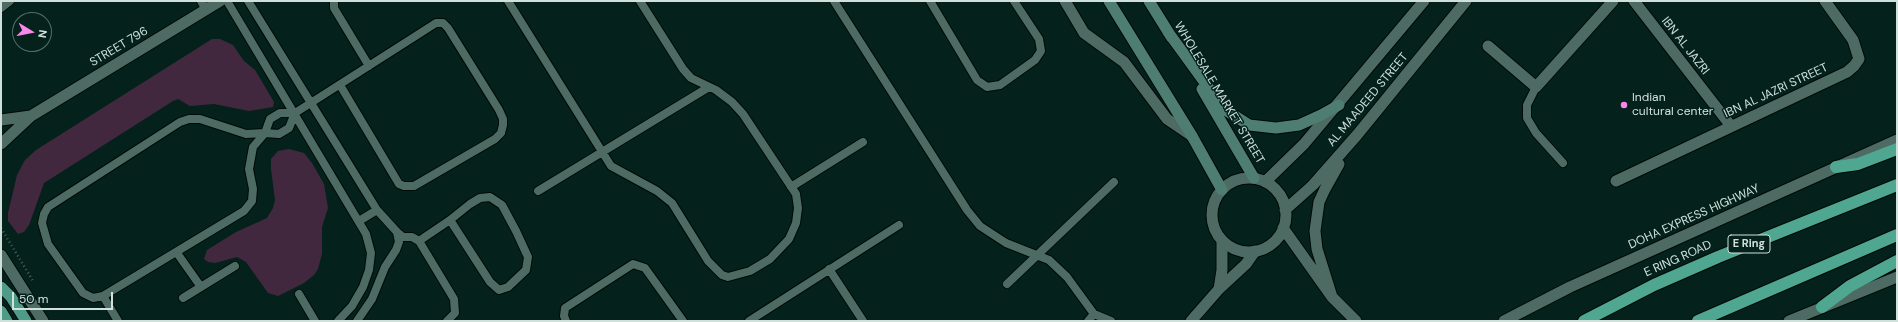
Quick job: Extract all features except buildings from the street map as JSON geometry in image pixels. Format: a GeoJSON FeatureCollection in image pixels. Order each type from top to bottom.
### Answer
{"type":"FeatureCollection","features":[{"type":"Feature","properties":{"kind":"highway"},"geometry":{"type":"LineString","coordinates":[[1836,167],[1858,164],[1897,149]]}},
{"type":"Feature","properties":{"kind":"highway","name":"E RING ROAD"},"geometry":{"type":"LineString","coordinates":[[1584,321],[1654,285],[1718,257],[1897,185]]}},
{"type":"Feature","properties":{"kind":"highway"},"geometry":{"type":"LineString","coordinates":[[1698,321],[1897,234]]}},
{"type":"Feature","properties":{"kind":"highway"},"geometry":{"type":"LineString","coordinates":[[1822,307],[1850,286],[1897,261]]}},
{"type":"Feature","properties":{"kind":"highway"},"geometry":{"type":"LineString","coordinates":[[1,287],[10,297],[26,321]]}},
{"type":"Feature","properties":{"kind":"highway"},"geometry":{"type":"LineString","coordinates":[[1,311],[7,321]]}},
{"type":"Feature","properties":{"kind":"main road"},"geometry":{"type":"LineString","coordinates":[[1109,1],[1192,136],[1222,190]]}},
{"type":"Feature","properties":{"kind":"main road","name":"WHOLESALE MARKET STREET"},"geometry":{"type":"LineString","coordinates":[[1148,1],[1168,32],[1254,178]]}},
{"type":"Feature","properties":{"kind":"main road"},"geometry":{"type":"LineString","coordinates":[[1168,32],[1224,109],[1249,125],[1276,128],[1299,125],[1339,105]]}},
{"type":"Feature","properties":{"kind":"street","name":"STREET 796"},"geometry":{"type":"LineString","coordinates":[[1,144],[31,116],[203,5],[220,1]]}},
{"type":"Feature","properties":{"kind":"street"},"geometry":{"type":"LineString","coordinates":[[1065,1],[1084,32],[1124,62],[1167,119],[1192,136]]}},
{"type":"Feature","properties":{"kind":"street","name":"AL MAADEED STREET"},"geometry":{"type":"LineString","coordinates":[[1265,182],[1304,144],[1339,105],[1424,1]]}},
{"type":"Feature","properties":{"kind":"street","name":"AL MAADEED STREET"},"geometry":{"type":"LineString","coordinates":[[1285,210],[1313,185],[1357,135],[1466,1]]}},
{"type":"Feature","properties":{"kind":"street"},"geometry":{"type":"LineString","coordinates":[[1488,46],[1536,87],[1614,1]]}},
{"type":"Feature","properties":{"kind":"street","name":"IBN AL JAZRI"},"geometry":{"type":"LineString","coordinates":[[1634,1],[1731,126]]}},
{"type":"Feature","properties":{"kind":"street","name":"IBN AL JAZRI STREET"},"geometry":{"type":"LineString","coordinates":[[1616,181],[1847,72],[1854,66],[1860,59],[1853,40],[1825,1]]}},
{"type":"Feature","properties":{"kind":"street","name":"STREET 796"},"geometry":{"type":"LineString","coordinates":[[1,120],[31,116]]}},
{"type":"Feature","properties":{"kind":"street"},"geometry":{"type":"LineString","coordinates":[[1332,298],[1317,248],[1315,231],[1316,217],[1325,189],[1357,135]]}},
{"type":"Feature","properties":{"kind":"street","name":"DOHA EXPRESS HIGHWAY"},"geometry":{"type":"LineString","coordinates":[[1504,321],[1570,287],[1897,140]]}},
{"type":"Feature","properties":{"kind":"street"},"geometry":{"type":"LineString","coordinates":[[1254,178],[1265,182],[1279,194],[1285,210],[1283,228],[1277,239],[1267,247],[1255,252],[1243,252],[1232,248],[1222,241],[1216,232],[1212,221],[1212,210],[1216,199],[1222,190],[1236,180],[1254,178]]}},
{"type":"Feature","properties":{"kind":"street"},"geometry":{"type":"LineString","coordinates":[[1283,228],[1332,298],[1356,321]]}},
{"type":"Feature","properties":{"kind":"street"},"geometry":{"type":"LineString","coordinates":[[1218,289],[1222,270],[1222,241]]}},
{"type":"Feature","properties":{"kind":"street"},"geometry":{"type":"LineString","coordinates":[[1195,320],[1218,289],[1246,264],[1255,252]]}},
{"type":"Feature","properties":{"kind":"street"},"geometry":{"type":"LineString","coordinates":[[1,255],[43,321]]}},
{"type":"Feature","properties":{"kind":"street"},"geometry":{"type":"LineString","coordinates":[[1789,321],[1897,278]]}},
{"type":"Feature","properties":{"kind":"lane"},"geometry":{"type":"LineString","coordinates":[[1,8],[10,1]]}},
{"type":"Feature","properties":{"kind":"lane"},"geometry":{"type":"LineString","coordinates":[[227,1],[360,220],[366,234],[371,253],[368,270],[362,287],[352,306],[338,321]]}},
{"type":"Feature","properties":{"kind":"lane"},"geometry":{"type":"LineString","coordinates":[[248,1],[312,102],[377,210],[397,232],[403,236],[412,237],[419,240],[454,298],[455,313],[447,321]]}},
{"type":"Feature","properties":{"kind":"lane"},"geometry":{"type":"LineString","coordinates":[[334,1],[334,8],[369,66]]}},
{"type":"Feature","properties":{"kind":"lane"},"geometry":{"type":"LineString","coordinates":[[509,1],[611,166],[657,191],[672,203],[708,261],[722,275],[728,277],[750,271],[770,259],[789,239],[796,223],[798,208],[796,194],[743,114],[732,102],[709,87],[691,78],[682,69],[640,1]]}},
{"type":"Feature","properties":{"kind":"lane"},"geometry":{"type":"LineString","coordinates":[[834,1],[968,210],[980,226],[1006,242],[1039,254],[1059,267],[1094,317],[1111,321]]}},
{"type":"Feature","properties":{"kind":"lane"},"geometry":{"type":"LineString","coordinates":[[930,1],[977,80],[987,87],[1000,85],[1035,60],[1041,51],[1039,39],[1014,1]]}},
{"type":"Feature","properties":{"kind":"lane"},"geometry":{"type":"LineString","coordinates":[[295,113],[289,128],[279,134],[265,133],[246,134],[200,120],[189,119],[180,122],[48,207],[44,214],[42,223],[48,244],[83,293],[93,298],[103,296],[177,253],[244,211],[252,201],[253,189],[249,169],[250,156],[253,147],[265,133],[270,119],[280,113],[295,113],[340,84],[436,23],[443,23],[448,28],[499,110],[503,119],[501,133],[495,139],[414,186],[404,186],[399,184],[340,84]]}},
{"type":"Feature","properties":{"kind":"lane"},"geometry":{"type":"LineString","coordinates":[[538,192],[709,87]]}},
{"type":"Feature","properties":{"kind":"lane"},"geometry":{"type":"LineString","coordinates":[[1536,87],[1527,105],[1527,118],[1536,133],[1563,163]]}},
{"type":"Feature","properties":{"kind":"lane"},"geometry":{"type":"LineString","coordinates":[[791,187],[863,142]]}},
{"type":"Feature","properties":{"kind":"lane"},"geometry":{"type":"LineString","coordinates":[[1007,284],[1114,182]]}},
{"type":"Feature","properties":{"kind":"lane"},"geometry":{"type":"LineString","coordinates":[[419,240],[480,198],[490,197],[497,200],[502,205],[516,231],[528,257],[526,270],[508,287],[499,290],[490,282],[450,220]]}},
{"type":"Feature","properties":{"kind":"lane"},"geometry":{"type":"LineString","coordinates":[[360,220],[377,210]]}},
{"type":"Feature","properties":{"kind":"lane"},"geometry":{"type":"LineString","coordinates":[[749,321],[899,225]]}},
{"type":"Feature","properties":{"kind":"lane"},"geometry":{"type":"LineString","coordinates":[[357,321],[372,299],[386,267],[396,250],[399,242],[397,232]]}},
{"type":"Feature","properties":{"kind":"lane"},"geometry":{"type":"LineString","coordinates":[[177,253],[201,287]]}},
{"type":"Feature","properties":{"kind":"lane"},"geometry":{"type":"LineString","coordinates":[[566,321],[563,312],[568,305],[633,264],[644,268],[682,321]]}},
{"type":"Feature","properties":{"kind":"lane"},"geometry":{"type":"LineString","coordinates":[[183,298],[234,266]]}},
{"type":"Feature","properties":{"kind":"lane"},"geometry":{"type":"LineString","coordinates":[[829,269],[863,321]]}},
{"type":"Feature","properties":{"kind":"lane"},"geometry":{"type":"LineString","coordinates":[[299,294],[315,321]]}},
{"type":"Feature","properties":{"kind":"lane"},"geometry":{"type":"LineString","coordinates":[[103,296],[118,321]]}},
{"type":"Feature","properties":{"kind":"lane"},"geometry":{"type":"LineString","coordinates":[[1088,321],[1094,317]]}},
{"type":"Feature","properties":{"kind":"shaded area"},"geometry":{"type":"Polygon","coordinates":[[[212,39],[220,39],[233,45],[244,61],[255,70],[274,102],[273,107],[249,111],[214,104],[190,106],[178,99],[173,101],[44,183],[29,225],[24,232],[18,234],[8,221],[8,213],[17,175],[25,160],[36,150],[212,39]]]}},
{"type":"Feature","properties":{"kind":"shaded area"},"geometry":{"type":"Polygon","coordinates":[[[289,149],[304,153],[312,163],[324,184],[328,208],[322,227],[322,254],[318,269],[314,275],[304,283],[278,296],[268,293],[246,262],[237,257],[215,263],[208,262],[204,259],[207,250],[236,232],[267,218],[273,208],[275,200],[271,159],[278,151],[289,149]]]}},
{"type":"Feature","properties":{"kind":"place","name":"Indian cultural center"},"geometry":{"type":"Point","coordinates":[1624,105]}}]}
